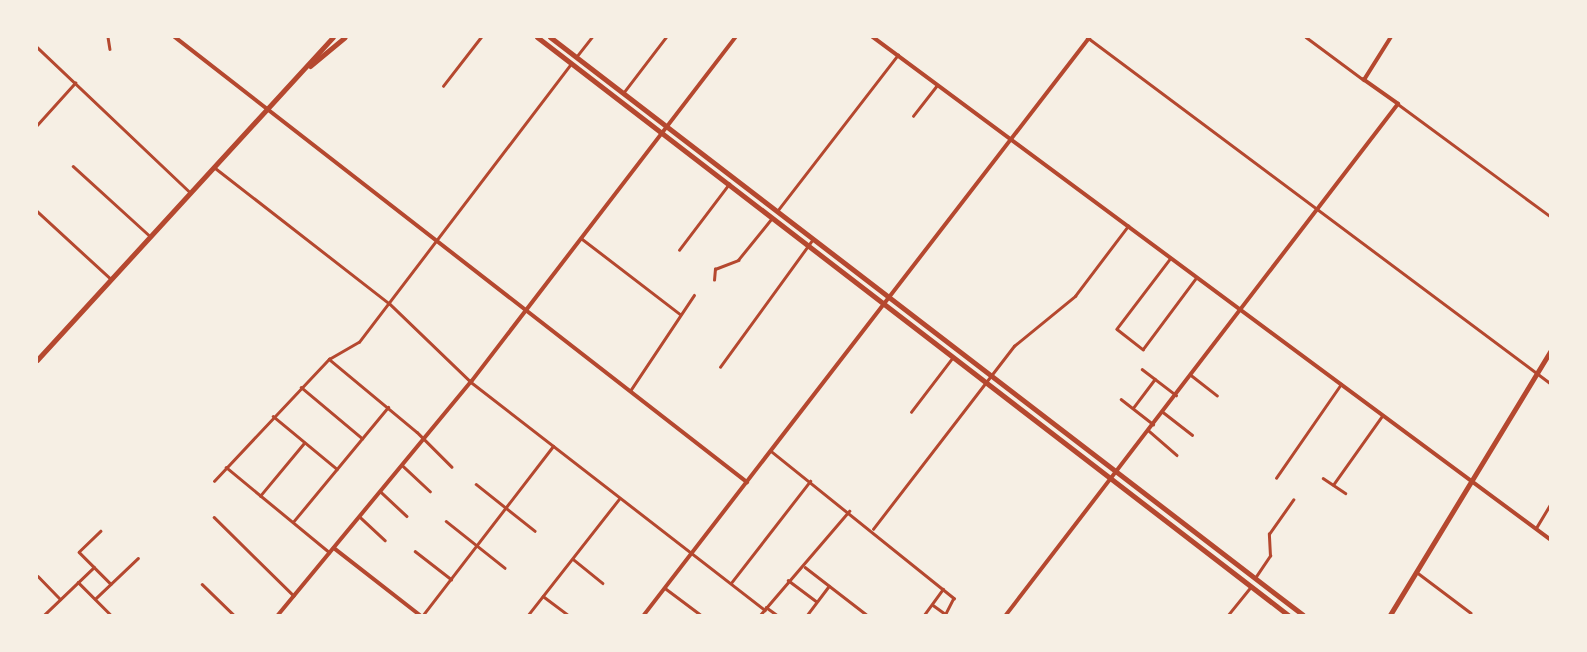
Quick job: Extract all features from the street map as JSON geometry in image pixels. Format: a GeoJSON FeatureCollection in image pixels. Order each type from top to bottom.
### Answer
{"type":"FeatureCollection","features":[{"type":"Feature","properties":{"kind":"main road"},"geometry":{"type":"LineString","coordinates":[[37,359],[333,37]]}},
{"type":"Feature","properties":{"kind":"main road"},"geometry":{"type":"LineString","coordinates":[[302,71],[345,37]]}},
{"type":"Feature","properties":{"kind":"main road"},"geometry":{"type":"LineString","coordinates":[[537,37],[1287,615]]}},
{"type":"Feature","properties":{"kind":"main road"},"geometry":{"type":"LineString","coordinates":[[550,37],[1303,615]]}},
{"type":"Feature","properties":{"kind":"main road"},"geometry":{"type":"LineString","coordinates":[[1391,615],[1550,352]]}},
{"type":"Feature","properties":{"kind":"street"},"geometry":{"type":"LineString","coordinates":[[108,37],[110,49]]}},
{"type":"Feature","properties":{"kind":"street"},"geometry":{"type":"LineString","coordinates":[[175,37],[747,482]]}},
{"type":"Feature","properties":{"kind":"street"},"geometry":{"type":"LineString","coordinates":[[443,86],[481,37]]}},
{"type":"Feature","properties":{"kind":"street"},"geometry":{"type":"LineString","coordinates":[[214,481],[329,359],[357,344],[592,37]]}},
{"type":"Feature","properties":{"kind":"street"},"geometry":{"type":"LineString","coordinates":[[623,93],[666,37]]}},
{"type":"Feature","properties":{"kind":"street"},"geometry":{"type":"LineString","coordinates":[[278,615],[471,382],[736,37]]}},
{"type":"Feature","properties":{"kind":"street"},"geometry":{"type":"LineString","coordinates":[[873,37],[1550,538]]}},
{"type":"Feature","properties":{"kind":"street"},"geometry":{"type":"LineString","coordinates":[[644,615],[1089,37],[1550,383]]}},
{"type":"Feature","properties":{"kind":"street"},"geometry":{"type":"LineString","coordinates":[[1306,37],[1550,216]]}},
{"type":"Feature","properties":{"kind":"street"},"geometry":{"type":"LineString","coordinates":[[1364,80],[1391,37]]}},
{"type":"Feature","properties":{"kind":"street"},"geometry":{"type":"LineString","coordinates":[[37,47],[190,192]]}},
{"type":"Feature","properties":{"kind":"street"},"geometry":{"type":"LineString","coordinates":[[777,211],[898,55]]}},
{"type":"Feature","properties":{"kind":"street"},"geometry":{"type":"LineString","coordinates":[[37,125],[75,83]]}},
{"type":"Feature","properties":{"kind":"street"},"geometry":{"type":"LineString","coordinates":[[913,116],[937,85]]}},
{"type":"Feature","properties":{"kind":"street"},"geometry":{"type":"LineString","coordinates":[[1006,615],[1398,104]]}},
{"type":"Feature","properties":{"kind":"street"},"geometry":{"type":"LineString","coordinates":[[73,166],[150,236]]}},
{"type":"Feature","properties":{"kind":"street"},"geometry":{"type":"LineString","coordinates":[[214,166],[389,303],[471,382],[691,554],[777,615]]}},
{"type":"Feature","properties":{"kind":"street"},"geometry":{"type":"LineString","coordinates":[[679,250],[729,184]]}},
{"type":"Feature","properties":{"kind":"street"},"geometry":{"type":"LineString","coordinates":[[37,211],[111,279]]}},
{"type":"Feature","properties":{"kind":"street"},"geometry":{"type":"LineString","coordinates":[[714,281],[715,269],[738,260],[772,218]]}},
{"type":"Feature","properties":{"kind":"street"},"geometry":{"type":"LineString","coordinates":[[932,604],[947,615],[956,600],[872,534],[873,529],[1020,339],[1074,296],[1128,226]]}},
{"type":"Feature","properties":{"kind":"street"},"geometry":{"type":"LineString","coordinates":[[581,238],[680,314]]}},
{"type":"Feature","properties":{"kind":"street"},"geometry":{"type":"LineString","coordinates":[[720,367],[813,239]]}},
{"type":"Feature","properties":{"kind":"street"},"geometry":{"type":"LineString","coordinates":[[1171,258],[1117,329],[1143,349],[1197,277]]}},
{"type":"Feature","properties":{"kind":"street"},"geometry":{"type":"LineString","coordinates":[[630,391],[660,352],[680,314],[694,295]]}},
{"type":"Feature","properties":{"kind":"street"},"geometry":{"type":"LineString","coordinates":[[911,412],[953,357]]}},
{"type":"Feature","properties":{"kind":"street"},"geometry":{"type":"LineString","coordinates":[[329,359],[425,439],[452,467]]}},
{"type":"Feature","properties":{"kind":"street"},"geometry":{"type":"LineString","coordinates":[[1142,369],[1176,395]]}},
{"type":"Feature","properties":{"kind":"street"},"geometry":{"type":"LineString","coordinates":[[1191,375],[1217,395]]}},
{"type":"Feature","properties":{"kind":"street"},"geometry":{"type":"LineString","coordinates":[[1133,408],[1155,379]]}},
{"type":"Feature","properties":{"kind":"street"},"geometry":{"type":"LineString","coordinates":[[1276,478],[1341,384]]}},
{"type":"Feature","properties":{"kind":"street"},"geometry":{"type":"LineString","coordinates":[[301,387],[362,438]]}},
{"type":"Feature","properties":{"kind":"street"},"geometry":{"type":"LineString","coordinates":[[1121,399],[1153,424]]}},
{"type":"Feature","properties":{"kind":"street"},"geometry":{"type":"LineString","coordinates":[[293,522],[388,407]]}},
{"type":"Feature","properties":{"kind":"street"},"geometry":{"type":"LineString","coordinates":[[1163,412],[1192,435]]}},
{"type":"Feature","properties":{"kind":"street"},"geometry":{"type":"LineString","coordinates":[[1333,485],[1383,415]]}},
{"type":"Feature","properties":{"kind":"street"},"geometry":{"type":"LineString","coordinates":[[273,416],[337,469]]}},
{"type":"Feature","properties":{"kind":"street"},"geometry":{"type":"LineString","coordinates":[[1148,430],[1177,455]]}},
{"type":"Feature","properties":{"kind":"street"},"geometry":{"type":"LineString","coordinates":[[260,496],[304,443]]}},
{"type":"Feature","properties":{"kind":"street"},"geometry":{"type":"LineString","coordinates":[[334,548],[421,615],[554,446]]}},
{"type":"Feature","properties":{"kind":"street"},"geometry":{"type":"LineString","coordinates":[[771,451],[873,529]]}},
{"type":"Feature","properties":{"kind":"street"},"geometry":{"type":"LineString","coordinates":[[403,466],[430,491]]}},
{"type":"Feature","properties":{"kind":"street"},"geometry":{"type":"LineString","coordinates":[[226,467],[330,553]]}},
{"type":"Feature","properties":{"kind":"street"},"geometry":{"type":"LineString","coordinates":[[1323,478],[1345,493]]}},
{"type":"Feature","properties":{"kind":"street"},"geometry":{"type":"LineString","coordinates":[[730,583],[810,481]]}},
{"type":"Feature","properties":{"kind":"street"},"geometry":{"type":"LineString","coordinates":[[476,484],[535,531]]}},
{"type":"Feature","properties":{"kind":"street"},"geometry":{"type":"LineString","coordinates":[[381,492],[407,516]]}},
{"type":"Feature","properties":{"kind":"street"},"geometry":{"type":"LineString","coordinates":[[528,615],[620,498]]}},
{"type":"Feature","properties":{"kind":"street"},"geometry":{"type":"LineString","coordinates":[[1255,579],[1270,556],[1269,534],[1293,500]]}},
{"type":"Feature","properties":{"kind":"street"},"geometry":{"type":"LineString","coordinates":[[1536,528],[1550,505]]}},
{"type":"Feature","properties":{"kind":"street"},"geometry":{"type":"LineString","coordinates":[[760,615],[788,580],[805,567],[849,511]]}},
{"type":"Feature","properties":{"kind":"street"},"geometry":{"type":"LineString","coordinates":[[214,517],[295,596]]}},
{"type":"Feature","properties":{"kind":"street"},"geometry":{"type":"LineString","coordinates":[[360,517],[385,540]]}},
{"type":"Feature","properties":{"kind":"street"},"geometry":{"type":"LineString","coordinates":[[446,521],[505,568]]}},
{"type":"Feature","properties":{"kind":"street"},"geometry":{"type":"LineString","coordinates":[[101,531],[79,552],[111,584]]}},
{"type":"Feature","properties":{"kind":"street"},"geometry":{"type":"LineString","coordinates":[[415,551],[451,579]]}},
{"type":"Feature","properties":{"kind":"street"},"geometry":{"type":"LineString","coordinates":[[95,599],[138,558]]}},
{"type":"Feature","properties":{"kind":"street"},"geometry":{"type":"LineString","coordinates":[[573,558],[603,583]]}},
{"type":"Feature","properties":{"kind":"street"},"geometry":{"type":"LineString","coordinates":[[47,614],[94,566]]}},
{"type":"Feature","properties":{"kind":"street"},"geometry":{"type":"LineString","coordinates":[[805,567],[867,615]]}},
{"type":"Feature","properties":{"kind":"street"},"geometry":{"type":"LineString","coordinates":[[1416,572],[1471,613]]}},
{"type":"Feature","properties":{"kind":"street"},"geometry":{"type":"LineString","coordinates":[[38,576],[60,599]]}},
{"type":"Feature","properties":{"kind":"street"},"geometry":{"type":"LineString","coordinates":[[788,580],[817,602]]}},
{"type":"Feature","properties":{"kind":"street"},"geometry":{"type":"LineString","coordinates":[[78,582],[111,615]]}},
{"type":"Feature","properties":{"kind":"street"},"geometry":{"type":"LineString","coordinates":[[202,584],[234,615]]}},
{"type":"Feature","properties":{"kind":"street"},"geometry":{"type":"LineString","coordinates":[[807,615],[829,586]]}},
{"type":"Feature","properties":{"kind":"street"},"geometry":{"type":"LineString","coordinates":[[1228,615],[1251,587]]}},
{"type":"Feature","properties":{"kind":"street"},"geometry":{"type":"LineString","coordinates":[[665,588],[701,615]]}},
{"type":"Feature","properties":{"kind":"street"},"geometry":{"type":"LineString","coordinates":[[924,615],[943,589]]}},
{"type":"Feature","properties":{"kind":"street"},"geometry":{"type":"LineString","coordinates":[[543,596],[568,615]]}}]}
